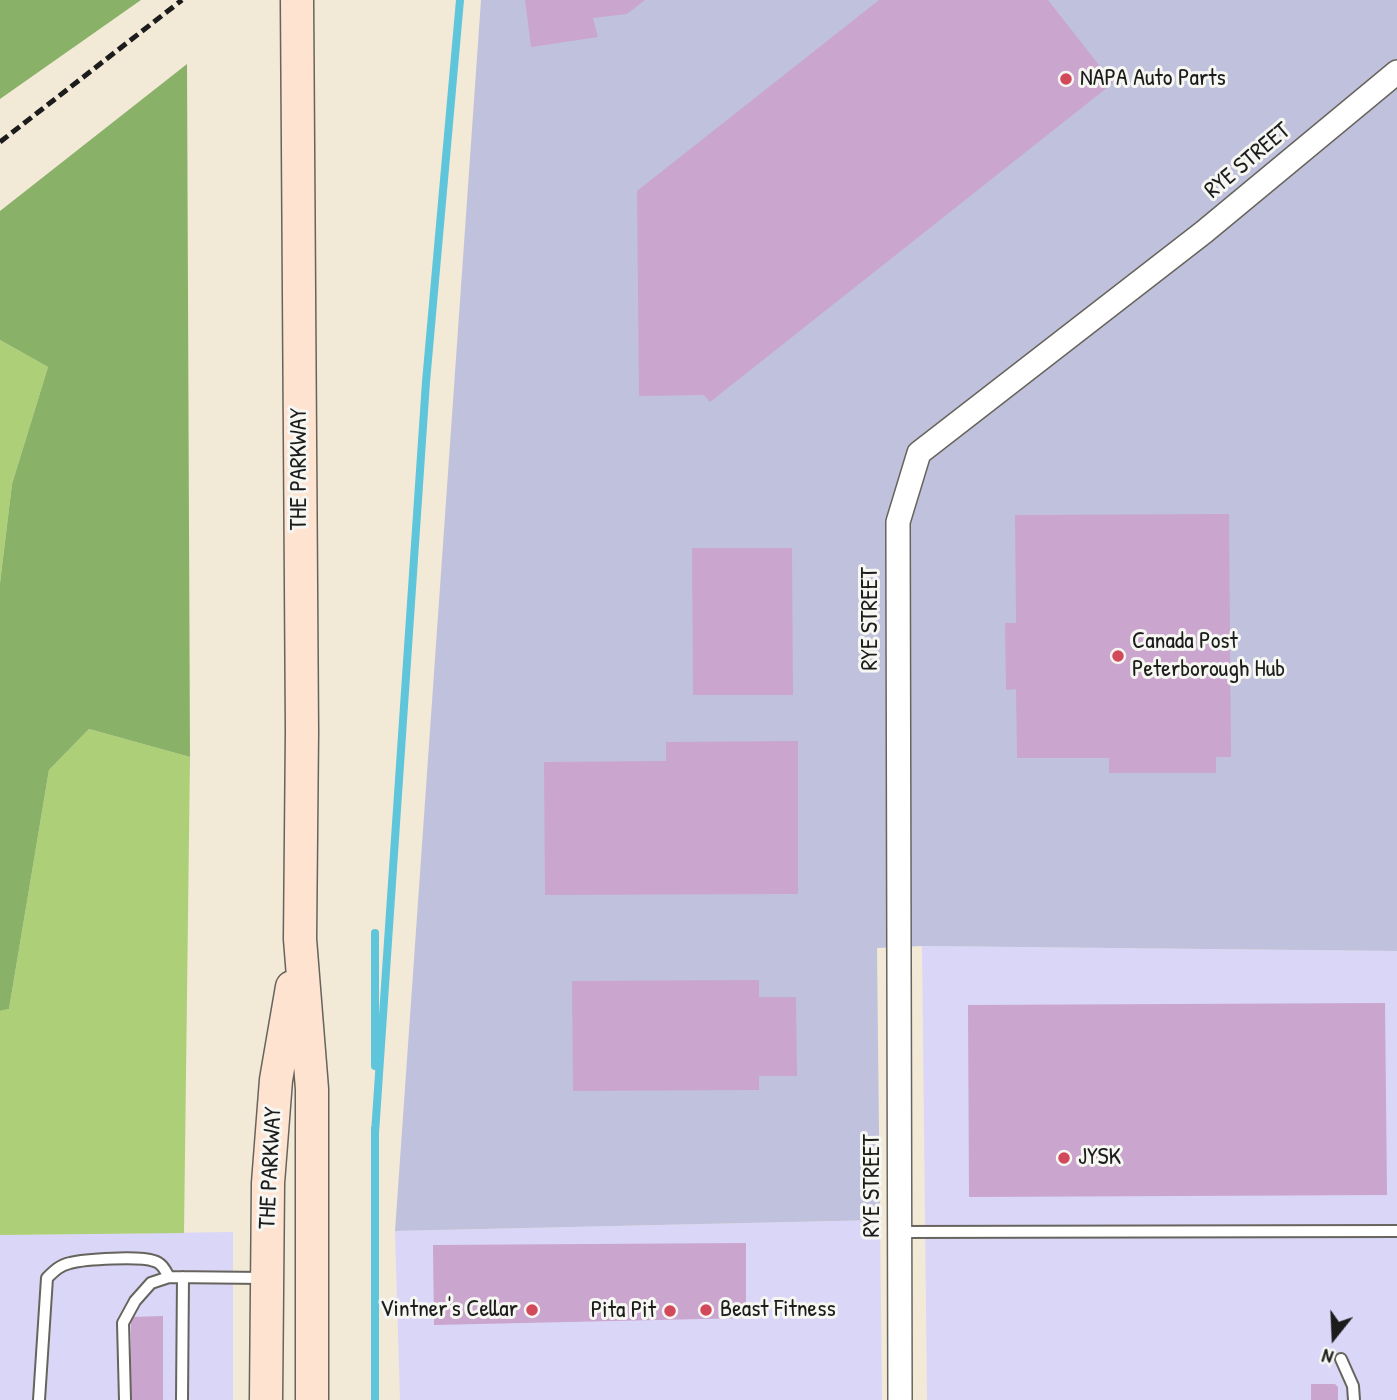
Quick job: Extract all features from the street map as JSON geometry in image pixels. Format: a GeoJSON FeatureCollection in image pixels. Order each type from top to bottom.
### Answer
{"type":"FeatureCollection","features":[{"type":"Feature","properties":{"kind":"main road","name":"THE PARKWAY"},"geometry":{"type":"LineString","coordinates":[[297,0],[302,731],[300,939],[312,1089],[312,1400]]}},
{"type":"Feature","properties":{"kind":"main road","name":"THE PARKWAY"},"geometry":{"type":"LineString","coordinates":[[266,1400],[268,1183],[276,1080],[300,939]]}},
{"type":"Feature","properties":{"kind":"street","name":"RYE STREET"},"geometry":{"type":"LineString","coordinates":[[900,1400],[898,522],[919,453],[1204,232],[1397,72]]}},
{"type":"Feature","properties":{"kind":"lane"},"geometry":{"type":"LineString","coordinates":[[899,1232],[1397,1231]]}},
{"type":"Feature","properties":{"kind":"lane"},"geometry":{"type":"LineString","coordinates":[[39,1400],[47,1278],[57,1268],[70,1263],[153,1260],[162,1264],[169,1277]]}},
{"type":"Feature","properties":{"kind":"lane"},"geometry":{"type":"LineString","coordinates":[[125,1400],[123,1323],[135,1301],[151,1283],[169,1277],[267,1278]]}},
{"type":"Feature","properties":{"kind":"lane"},"geometry":{"type":"LineString","coordinates":[[182,1400],[183,1277]]}},
{"type":"Feature","properties":{"kind":"lane"},"geometry":{"type":"LineString","coordinates":[[1341,1359],[1353,1386],[1354,1400]]}},
{"type":"Feature","properties":{"kind":"shaded area"},"geometry":{"type":"Polygon","coordinates":[[[481,0],[1397,0],[1397,951],[922,946],[877,948],[880,1220],[395,1231],[481,0]]]}},
{"type":"Feature","properties":{"kind":"shaded area"},"geometry":{"type":"Polygon","coordinates":[[[922,946],[1397,951],[1397,1400],[927,1400],[922,946]]]}},
{"type":"Feature","properties":{"kind":"shaded area"},"geometry":{"type":"Polygon","coordinates":[[[880,1220],[882,1400],[400,1400],[395,1231],[880,1220]]]}},
{"type":"Feature","properties":{"kind":"shaded area"},"geometry":{"type":"Polygon","coordinates":[[[233,1232],[233,1400],[0,1400],[0,1235],[233,1232]]]}},
{"type":"Feature","properties":{"kind":"green space"},"geometry":{"type":"Polygon","coordinates":[[[0,0],[141,0],[0,99],[0,0]]]}},
{"type":"Feature","properties":{"kind":"green space"},"geometry":{"type":"Polygon","coordinates":[[[187,64],[190,757],[89,729],[49,770],[9,1009],[0,1011],[0,583],[12,484],[48,367],[0,340],[0,211],[187,64]]]}},
{"type":"Feature","properties":{"kind":"green space"},"geometry":{"type":"Polygon","coordinates":[[[0,340],[48,367],[12,484],[0,583],[0,340]]]}},
{"type":"Feature","properties":{"kind":"green space"},"geometry":{"type":"Polygon","coordinates":[[[89,729],[190,757],[184,1233],[0,1235],[0,1011],[9,1009],[49,770],[89,729]]]}},
{"type":"Feature","properties":{"kind":"building"},"geometry":{"type":"Polygon","coordinates":[[[525,0],[645,0],[627,14],[593,18],[598,37],[531,47],[525,0]]]}},
{"type":"Feature","properties":{"kind":"building"},"geometry":{"type":"Polygon","coordinates":[[[879,0],[1048,0],[1113,83],[710,402],[704,395],[639,396],[637,191],[879,0]]]}},
{"type":"Feature","properties":{"kind":"building","name":"Canada Post Peterborough Hub"},"geometry":{"type":"Polygon","coordinates":[[[1229,514],[1231,757],[1216,757],[1216,773],[1109,773],[1109,758],[1017,758],[1016,689],[1006,690],[1005,623],[1016,623],[1015,515],[1229,514]]]}},
{"type":"Feature","properties":{"kind":"building"},"geometry":{"type":"Polygon","coordinates":[[[692,548],[792,548],[793,695],[693,695],[692,548]]]}},
{"type":"Feature","properties":{"kind":"building"},"geometry":{"type":"Polygon","coordinates":[[[798,741],[798,894],[545,895],[544,762],[666,761],[666,742],[798,741]]]}},
{"type":"Feature","properties":{"kind":"building"},"geometry":{"type":"Polygon","coordinates":[[[759,980],[759,997],[796,997],[797,1076],[759,1076],[759,1090],[573,1091],[572,981],[759,980]]]}},
{"type":"Feature","properties":{"kind":"building"},"geometry":{"type":"Polygon","coordinates":[[[1385,1003],[1387,1195],[969,1197],[968,1005],[1385,1003]]]}},
{"type":"Feature","properties":{"kind":"building"},"geometry":{"type":"Polygon","coordinates":[[[746,1243],[746,1318],[434,1325],[433,1245],[746,1243]]]}},
{"type":"Feature","properties":{"kind":"building"},"geometry":{"type":"Polygon","coordinates":[[[163,1316],[163,1400],[131,1400],[131,1317],[163,1316]]]}},
{"type":"Feature","properties":{"kind":"building"},"geometry":{"type":"Polygon","coordinates":[[[1311,1384],[1335,1384],[1338,1387],[1338,1400],[1311,1400],[1311,1384]]]}},
{"type":"Feature","properties":{"kind":"waterway"},"geometry":{"type":"LineString","coordinates":[[375,1133],[426,382],[460,0]]}},
{"type":"Feature","properties":{"kind":"waterway"},"geometry":{"type":"LineString","coordinates":[[375,1064],[375,933],[375,1066]]}},
{"type":"Feature","properties":{"kind":"waterway"},"geometry":{"type":"LineString","coordinates":[[375,1128],[375,1400]]}},
{"type":"Feature","properties":{"kind":"railway"},"geometry":{"type":"LineString","coordinates":[[0,142],[182,0]]}},
{"type":"Feature","properties":{"kind":"place","name":"NAPA Auto Parts"},"geometry":{"type":"Point","coordinates":[1066,79]}},
{"type":"Feature","properties":{"kind":"place","name":"Canada Post Peterborough Hub"},"geometry":{"type":"Point","coordinates":[1118,656]}},
{"type":"Feature","properties":{"kind":"place","name":"JYSK"},"geometry":{"type":"Point","coordinates":[1064,1158]}},
{"type":"Feature","properties":{"kind":"place","name":"Vintner's Cellar"},"geometry":{"type":"Point","coordinates":[532,1310]}},
{"type":"Feature","properties":{"kind":"place","name":"Beast Fitness"},"geometry":{"type":"Point","coordinates":[706,1310]}},
{"type":"Feature","properties":{"kind":"place","name":"Pita Pit"},"geometry":{"type":"Point","coordinates":[670,1311]}}]}
